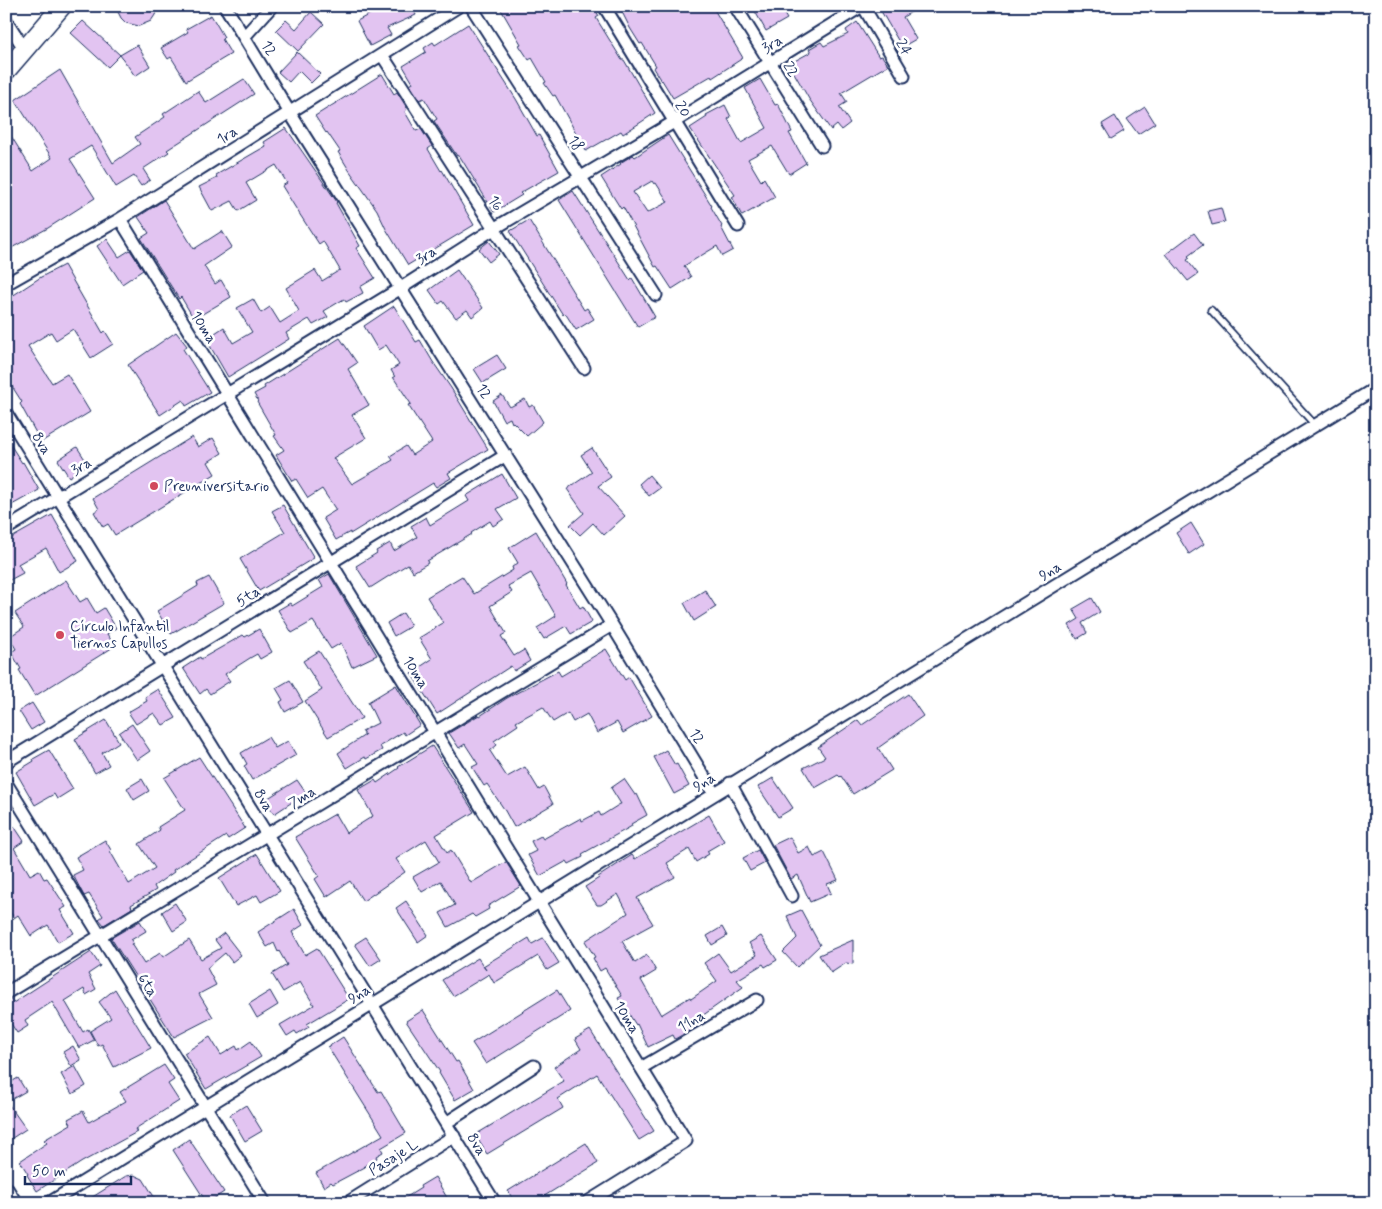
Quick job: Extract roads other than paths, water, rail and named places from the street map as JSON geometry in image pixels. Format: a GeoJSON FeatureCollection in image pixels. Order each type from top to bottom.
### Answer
{"type":"FeatureCollection","features":[{"type":"Feature","properties":{"kind":"main road"},"geometry":{"type":"LineString","coordinates":[[6,70],[62,6]]}},
{"type":"Feature","properties":{"kind":"street","name":"12"},"geometry":{"type":"LineString","coordinates":[[225,6],[290,113],[612,625],[714,793]]}},
{"type":"Feature","properties":{"kind":"street"},"geometry":{"type":"LineString","coordinates":[[244,37],[272,6]]}},
{"type":"Feature","properties":{"kind":"street","name":"1ra"},"geometry":{"type":"LineString","coordinates":[[6,284],[120,219],[459,6]]}},
{"type":"Feature","properties":{"kind":"street","name":"18"},"geometry":{"type":"LineString","coordinates":[[471,6],[656,295]]}},
{"type":"Feature","properties":{"kind":"street","name":"20"},"geometry":{"type":"LineString","coordinates":[[604,6],[738,226]]}},
{"type":"Feature","properties":{"kind":"street","name":"22"},"geometry":{"type":"LineString","coordinates":[[735,6],[822,146]]}},
{"type":"Feature","properties":{"kind":"street","name":"3ra"},"geometry":{"type":"LineString","coordinates":[[6,529],[401,288],[495,228],[674,122],[862,6]]}},
{"type":"Feature","properties":{"kind":"street","name":"24"},"geometry":{"type":"LineString","coordinates":[[862,6],[904,76]]}},
{"type":"Feature","properties":{"kind":"street"},"geometry":{"type":"LineString","coordinates":[[6,20],[25,50]]}},
{"type":"Feature","properties":{"kind":"street","name":"16"},"geometry":{"type":"LineString","coordinates":[[382,55],[584,368]]}},
{"type":"Feature","properties":{"kind":"street","name":"10ma"},"geometry":{"type":"LineString","coordinates":[[120,219],[686,1141],[586,1203]]}},
{"type":"Feature","properties":{"kind":"street","name":"9na"},"geometry":{"type":"LineString","coordinates":[[49,1203],[1376,388]]}},
{"type":"Feature","properties":{"kind":"street","name":"8va"},"geometry":{"type":"LineString","coordinates":[[6,413],[495,1203]]}},
{"type":"Feature","properties":{"kind":"street","name":"5ta"},"geometry":{"type":"LineString","coordinates":[[6,762],[506,455]]}},
{"type":"Feature","properties":{"kind":"street","name":"7ma"},"geometry":{"type":"LineString","coordinates":[[6,993],[612,625]]}},
{"type":"Feature","properties":{"kind":"street","name":"6ta"},"geometry":{"type":"LineString","coordinates":[[6,783],[265,1203]]}},
{"type":"Feature","properties":{"kind":"street"},"geometry":{"type":"LineString","coordinates":[[730,783],[792,896]]}},
{"type":"Feature","properties":{"kind":"street","name":"11na"},"geometry":{"type":"LineString","coordinates":[[641,1068],[757,1000]]}},
{"type":"Feature","properties":{"kind":"street"},"geometry":{"type":"LineString","coordinates":[[446,1123],[534,1066]]}},
{"type":"Feature","properties":{"kind":"street","name":"Pasaje L"},"geometry":{"type":"LineString","coordinates":[[347,1203],[454,1136]]}},
{"type":"Feature","properties":{"kind":"street"},"geometry":{"type":"LineString","coordinates":[[6,1187],[16,1203]]}},
{"type":"Feature","properties":{"kind":"lane"},"geometry":{"type":"LineString","coordinates":[[1211,310],[1315,425]]}},
{"type":"Feature","properties":{"kind":"place","name":"Preuniversitario"},"geometry":{"type":"Point","coordinates":[154,486]}},
{"type":"Feature","properties":{"kind":"place","name":"Círculo Infantil Tiernos Capullos"},"geometry":{"type":"Point","coordinates":[60,635]}}]}
